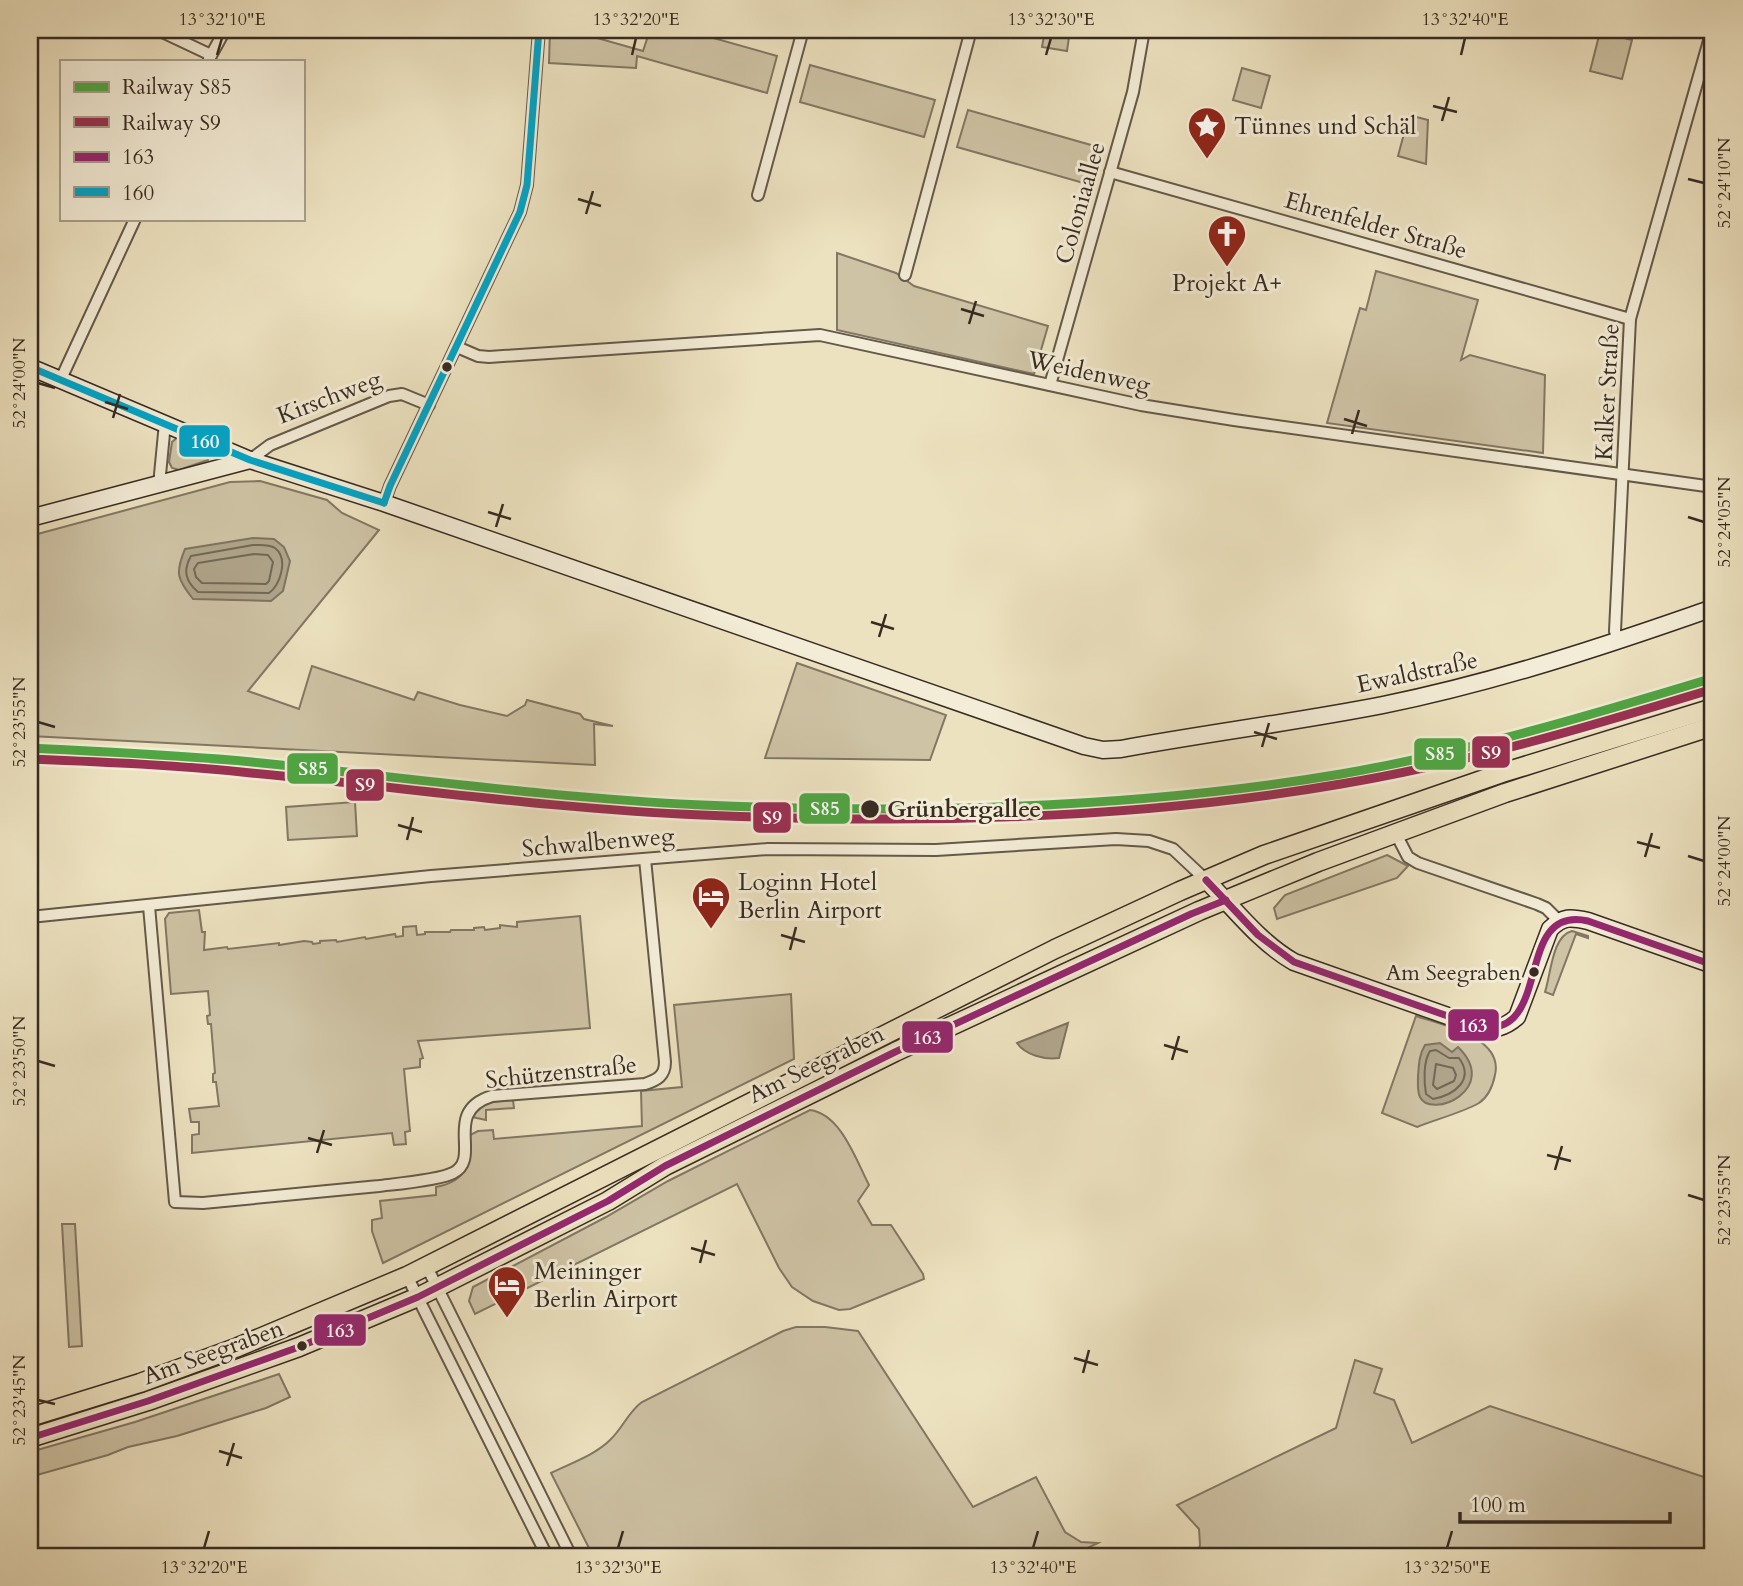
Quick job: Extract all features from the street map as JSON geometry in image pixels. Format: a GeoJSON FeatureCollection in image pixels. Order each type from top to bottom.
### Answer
{"type":"FeatureCollection","features":[{"type":"Feature","properties":{"kind":"main road","name":"Am Seegraben"},"geometry":{"type":"LineString","coordinates":[[30,1417],[203,1360],[427,1267],[1030,961],[1264,855],[1479,781],[1713,708]]}},
{"type":"Feature","properties":{"kind":"main road","name":"Am Seegraben"},"geometry":{"type":"LineString","coordinates":[[30,1438],[148,1401],[299,1347],[418,1297],[608,1201],[665,1166],[895,1052],[1199,911],[1318,862],[1398,840],[1505,793],[1713,726]]}},
{"type":"Feature","properties":{"kind":"street"},"geometry":{"type":"LineString","coordinates":[[158,30],[209,58],[225,30]]}},
{"type":"Feature","properties":{"kind":"street"},"geometry":{"type":"LineString","coordinates":[[30,367],[250,460],[384,503],[520,212],[527,185],[539,30]]}},
{"type":"Feature","properties":{"kind":"street"},"geometry":{"type":"LineString","coordinates":[[758,195],[803,30]]}},
{"type":"Feature","properties":{"kind":"street"},"geometry":{"type":"LineString","coordinates":[[905,275],[971,30]]}},
{"type":"Feature","properties":{"kind":"street","name":"Coloniaallee"},"geometry":{"type":"LineString","coordinates":[[1049,385],[1133,92],[1144,30]]}},
{"type":"Feature","properties":{"kind":"street","name":"Kalker Straße"},"geometry":{"type":"LineString","coordinates":[[1618,641],[1615,631],[1630,319],[1712,30]]}},
{"type":"Feature","properties":{"kind":"street","name":"Ehrenfelder Straße"},"geometry":{"type":"LineString","coordinates":[[1110,172],[1630,319]]}},
{"type":"Feature","properties":{"kind":"street"},"geometry":{"type":"LineString","coordinates":[[60,381],[135,220]]}},
{"type":"Feature","properties":{"kind":"street","name":"Weidenweg"},"geometry":{"type":"LineString","coordinates":[[457,347],[478,356],[489,357],[820,335],[1141,405],[1713,487]]}},
{"type":"Feature","properties":{"kind":"street","name":"Kirschweg"},"geometry":{"type":"LineString","coordinates":[[250,460],[270,445],[389,396],[402,394],[429,405]]}},
{"type":"Feature","properties":{"kind":"street"},"geometry":{"type":"LineString","coordinates":[[159,485],[164,423]]}},
{"type":"Feature","properties":{"kind":"street"},"geometry":{"type":"LineString","coordinates":[[30,518],[250,460]]}},
{"type":"Feature","properties":{"kind":"street","name":"Ewaldstraße"},"geometry":{"type":"LineString","coordinates":[[384,503],[1084,746],[1103,750],[1383,705],[1493,679],[1618,641],[1713,608]]}},
{"type":"Feature","properties":{"kind":"street","name":"Schwalbenweg"},"geometry":{"type":"LineString","coordinates":[[30,917],[431,876],[768,849],[936,850],[1116,839],[1162,844],[1184,857],[1206,880]]}},
{"type":"Feature","properties":{"kind":"street"},"geometry":{"type":"LineString","coordinates":[[1398,840],[1408,857],[1418,863],[1537,904],[1546,908],[1558,920]]}},
{"type":"Feature","properties":{"kind":"street","name":"Schützenstraße"},"geometry":{"type":"LineString","coordinates":[[149,906],[175,1202],[202,1203],[365,1187],[452,1174],[464,1160],[467,1114],[472,1105],[480,1099],[645,1084],[661,1077],[665,1071],[665,1062],[645,859]]}},
{"type":"Feature","properties":{"kind":"street"},"geometry":{"type":"LineString","coordinates":[[1206,880],[1274,949],[1294,962],[1490,1029],[1508,1025],[1517,1017],[1549,929],[1558,920],[1568,917],[1713,965]]}},
{"type":"Feature","properties":{"kind":"street"},"geometry":{"type":"LineString","coordinates":[[427,1267],[571,1556]]}},
{"type":"Feature","properties":{"kind":"street"},"geometry":{"type":"LineString","coordinates":[[407,1276],[547,1556]]}},
{"type":"Feature","properties":{"kind":"shaded area"},"geometry":{"type":"Polygon","coordinates":[[[550,30],[569,30],[643,51],[650,30],[685,30],[777,56],[767,93],[637,56],[636,68],[549,63],[550,30]]]}},
{"type":"Feature","properties":{"kind":"shaded area"},"geometry":{"type":"Polygon","coordinates":[[[1045,30],[1070,30],[1067,51],[1042,47],[1045,30]]]}},
{"type":"Feature","properties":{"kind":"shaded area"},"geometry":{"type":"Polygon","coordinates":[[[1600,32],[1632,40],[1622,79],[1590,71],[1600,32]]]}},
{"type":"Feature","properties":{"kind":"shaded area"},"geometry":{"type":"Polygon","coordinates":[[[810,65],[935,100],[924,137],[800,102],[810,65]]]}},
{"type":"Feature","properties":{"kind":"shaded area"},"geometry":{"type":"Polygon","coordinates":[[[1242,68],[1270,76],[1261,108],[1233,100],[1242,68]]]}},
{"type":"Feature","properties":{"kind":"shaded area"},"geometry":{"type":"Polygon","coordinates":[[[968,110],[1098,147],[1087,184],[957,147],[968,110]]]}},
{"type":"Feature","properties":{"kind":"shaded area"},"geometry":{"type":"Polygon","coordinates":[[[1409,115],[1428,120],[1426,164],[1398,156],[1409,115]]]}},
{"type":"Feature","properties":{"kind":"shaded area"},"geometry":{"type":"Polygon","coordinates":[[[837,253],[896,273],[914,286],[1048,326],[1034,374],[837,330],[837,253]]]}},
{"type":"Feature","properties":{"kind":"shaded area"},"geometry":{"type":"Polygon","coordinates":[[[1376,271],[1478,300],[1461,360],[1470,355],[1545,375],[1543,453],[1327,423],[1360,308],[1366,310],[1376,271]]]}},
{"type":"Feature","properties":{"kind":"shaded area"},"geometry":{"type":"Polygon","coordinates":[[[179,436],[210,451],[208,460],[179,470],[172,468],[169,462],[172,442],[179,436]]]}},
{"type":"Feature","properties":{"kind":"shaded area"},"geometry":{"type":"Polygon","coordinates":[[[260,481],[327,500],[342,513],[379,530],[248,691],[299,709],[312,666],[414,700],[418,692],[507,716],[525,705],[527,700],[613,726],[594,724],[595,765],[30,736],[30,536],[230,482],[260,481]]]}},
{"type":"Feature","properties":{"kind":"shaded area"},"geometry":{"type":"Polygon","coordinates":[[[797,663],[946,715],[930,760],[765,758],[797,663]]]}},
{"type":"Feature","properties":{"kind":"shaded area"},"geometry":{"type":"Polygon","coordinates":[[[355,802],[357,836],[288,840],[286,807],[355,802]]]}},
{"type":"Feature","properties":{"kind":"shaded area"},"geometry":{"type":"Polygon","coordinates":[[[1387,855],[1408,866],[1397,878],[1277,919],[1274,908],[1285,895],[1387,855]]]}},
{"type":"Feature","properties":{"kind":"shaded area"},"geometry":{"type":"Polygon","coordinates":[[[199,910],[202,932],[205,932],[204,950],[304,941],[313,944],[320,941],[337,942],[395,934],[396,937],[403,936],[403,927],[416,926],[417,935],[484,927],[485,930],[500,928],[500,925],[517,927],[517,922],[580,916],[590,1028],[418,1041],[423,1058],[420,1059],[420,1067],[404,1069],[410,1131],[405,1132],[406,1144],[394,1145],[392,1133],[192,1153],[192,1135],[199,1134],[199,1122],[191,1122],[189,1109],[219,1106],[216,1082],[213,1082],[215,1073],[211,1024],[208,1024],[207,1016],[210,1015],[208,991],[171,994],[165,919],[169,913],[199,910]]]}},
{"type":"Feature","properties":{"kind":"shaded area"},"geometry":{"type":"Polygon","coordinates":[[[1572,931],[1588,938],[1576,934],[1553,995],[1545,992],[1553,957],[1560,940],[1572,931]]]}},
{"type":"Feature","properties":{"kind":"shaded area"},"geometry":{"type":"Polygon","coordinates":[[[791,994],[794,1059],[383,1263],[372,1231],[372,1220],[382,1218],[380,1201],[436,1195],[436,1187],[455,1180],[465,1169],[470,1135],[478,1131],[493,1130],[494,1139],[642,1126],[641,1091],[682,1087],[674,1005],[791,994]]]}},
{"type":"Feature","properties":{"kind":"shaded area"},"geometry":{"type":"Polygon","coordinates":[[[1416,1016],[1469,1035],[1490,1051],[1495,1062],[1493,1083],[1479,1103],[1417,1127],[1382,1113],[1416,1016]]]}},
{"type":"Feature","properties":{"kind":"shaded area"},"geometry":{"type":"Polygon","coordinates":[[[513,1100],[514,1108],[486,1110],[486,1120],[472,1117],[484,1105],[513,1100]]]}},
{"type":"Feature","properties":{"kind":"shaded area"},"geometry":{"type":"Polygon","coordinates":[[[810,1110],[821,1113],[839,1129],[869,1185],[858,1201],[872,1225],[891,1225],[924,1279],[850,1309],[839,1310],[813,1301],[792,1287],[779,1268],[737,1184],[475,1314],[469,1301],[473,1287],[668,1181],[810,1110]]]}},
{"type":"Feature","properties":{"kind":"shaded area"},"geometry":{"type":"Polygon","coordinates":[[[62,1224],[75,1224],[82,1346],[69,1347],[62,1224]]]}},
{"type":"Feature","properties":{"kind":"shaded area"},"geometry":{"type":"Polygon","coordinates":[[[796,1327],[858,1331],[973,1507],[1036,1477],[1065,1532],[1081,1542],[1098,1543],[1071,1556],[593,1556],[551,1473],[604,1445],[642,1402],[796,1327]]]}},
{"type":"Feature","properties":{"kind":"shaded area"},"geometry":{"type":"Polygon","coordinates":[[[1355,1360],[1382,1369],[1374,1393],[1394,1400],[1412,1443],[1490,1406],[1713,1480],[1713,1556],[1197,1556],[1200,1545],[1199,1529],[1177,1505],[1336,1428],[1355,1360]]]}},
{"type":"Feature","properties":{"kind":"shaded area"},"geometry":{"type":"Polygon","coordinates":[[[279,1374],[290,1397],[266,1408],[30,1477],[30,1452],[135,1422],[279,1374]]]}},
{"type":"Feature","properties":{"kind":"water"},"geometry":{"type":"Polygon","coordinates":[[[253,538],[274,539],[284,547],[290,561],[283,591],[271,601],[193,599],[179,576],[185,549],[253,538]]]}},
{"type":"Feature","properties":{"kind":"water"},"geometry":{"type":"Polygon","coordinates":[[[1068,1023],[1059,1058],[1036,1056],[1017,1043],[1068,1023]]]}},
{"type":"Feature","properties":{"kind":"water"},"geometry":{"type":"Polygon","coordinates":[[[1440,1043],[1452,1052],[1458,1047],[1469,1062],[1472,1076],[1468,1087],[1459,1096],[1437,1105],[1427,1103],[1420,1097],[1418,1076],[1420,1056],[1425,1045],[1440,1043]]]}},
{"type":"Feature","properties":{"kind":"rail line","name":"S85"},"geometry":{"type":"LineString","coordinates":[[30,748],[224,760],[645,802],[861,809],[1022,806],[1183,795],[1341,774],[1482,744],[1713,678]]}},
{"type":"Feature","properties":{"kind":"rail line","name":"S9"},"geometry":{"type":"LineString","coordinates":[[30,759],[224,770],[533,803],[645,812],[862,819],[1023,816],[1183,805],[1341,784],[1435,766],[1529,742],[1713,689]]}},
{"type":"Feature","properties":{"kind":"transit line","name":"160"},"geometry":{"type":"LineString","coordinates":[[384,503],[520,212],[527,185],[539,30]]}},
{"type":"Feature","properties":{"kind":"transit line","name":"160"},"geometry":{"type":"LineString","coordinates":[[30,367],[250,460],[384,503]]}},
{"type":"Feature","properties":{"kind":"transit line","name":"163"},"geometry":{"type":"LineString","coordinates":[[1206,880],[1258,935],[1294,962],[1479,1027],[1502,1025],[1517,1013],[1527,994],[1540,950],[1550,932],[1565,921],[1588,921],[1713,965]]}},
{"type":"Feature","properties":{"kind":"transit line","name":"163"},"geometry":{"type":"LineString","coordinates":[[30,1438],[148,1401],[299,1347],[418,1297],[608,1201],[665,1166],[895,1052],[1226,900]]}},
{"type":"Feature","properties":{"kind":"place","name":"Tünnes und Schäl"},"geometry":{"type":"Point","coordinates":[1207,160]}},
{"type":"Feature","properties":{"kind":"place","name":"Projekt A+"},"geometry":{"type":"Point","coordinates":[1227,268]}},
{"type":"Feature","properties":{"kind":"place","name":"Grünbergallee"},"geometry":{"type":"Point","coordinates":[870,809]}},
{"type":"Feature","properties":{"kind":"place","name":"Loginn Hotel Berlin Airport"},"geometry":{"type":"Point","coordinates":[711,930]}},
{"type":"Feature","properties":{"kind":"place","name":"Am Seegraben"},"geometry":{"type":"Point","coordinates":[1534,972]}},
{"type":"Feature","properties":{"kind":"place","name":"Meininger Berlin Airport"},"geometry":{"type":"Point","coordinates":[507,1319]}}]}
